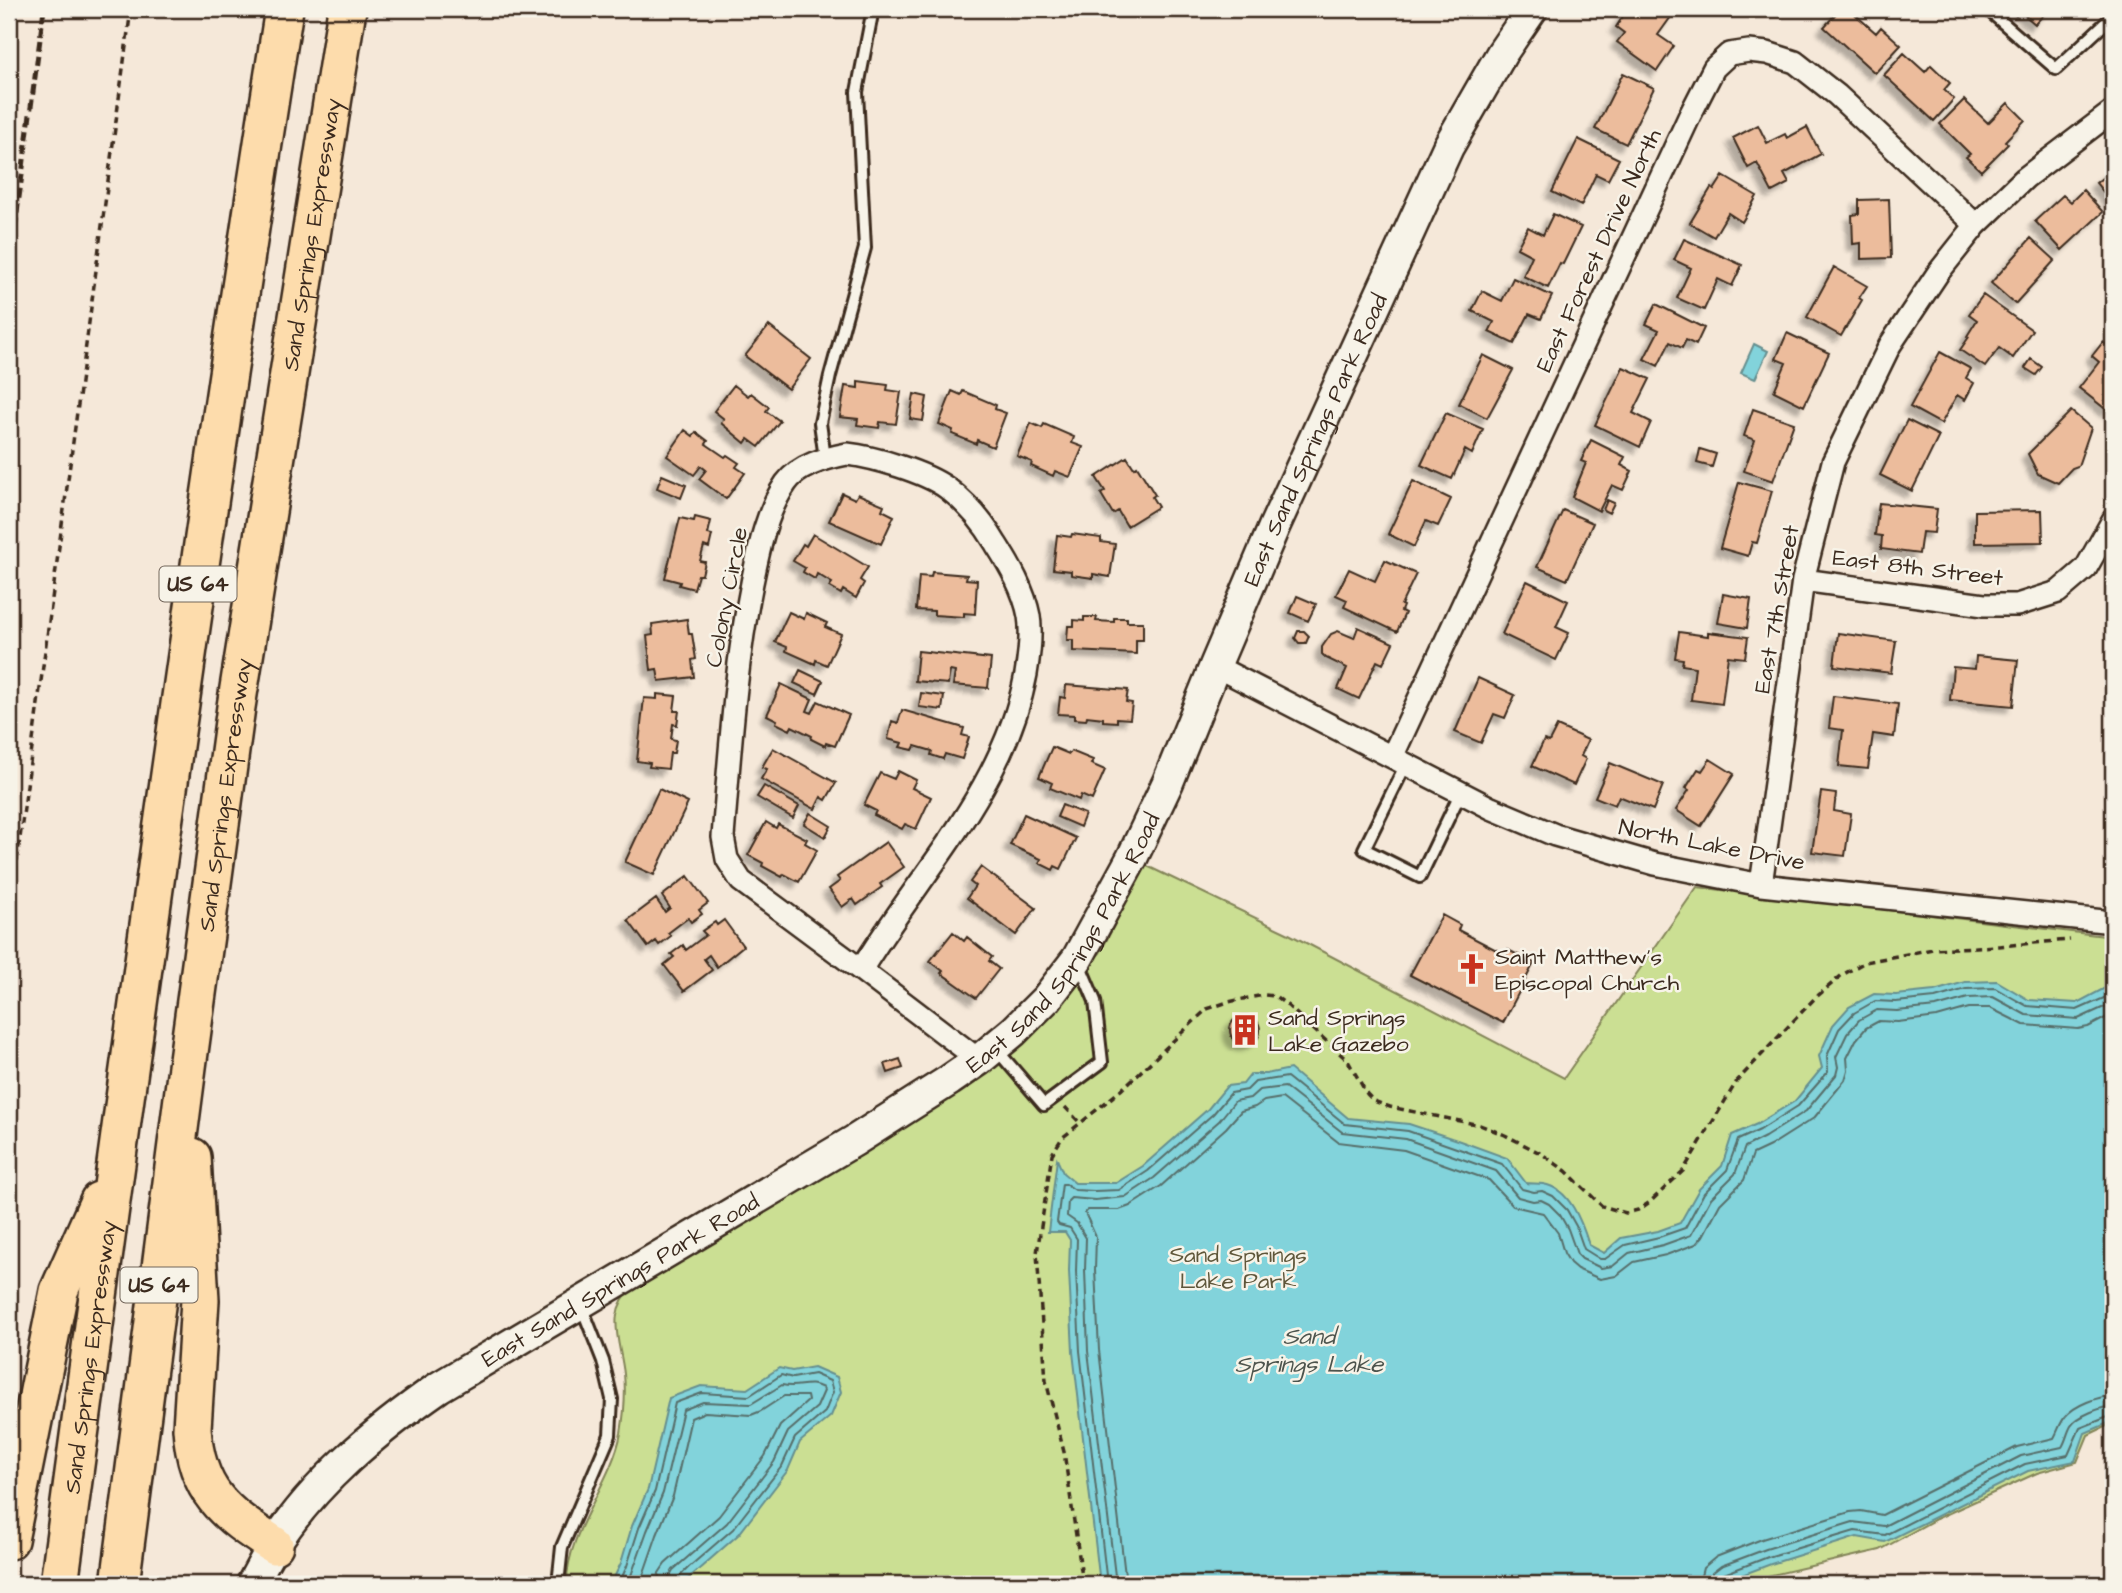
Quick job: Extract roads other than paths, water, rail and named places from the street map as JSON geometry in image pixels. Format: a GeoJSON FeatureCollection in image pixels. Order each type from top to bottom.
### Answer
{"type":"FeatureCollection","features":[{"type":"Feature","properties":{"kind":"highway","name":"Sand Springs Expressway"},"geometry":{"type":"LineString","coordinates":[[59,1584],[233,336],[284,9]]}},
{"type":"Feature","properties":{"kind":"highway","name":"Sand Springs Expressway"},"geometry":{"type":"LineString","coordinates":[[120,1584],[236,707],[347,9]]}},
{"type":"Feature","properties":{"kind":"highway"},"geometry":{"type":"LineString","coordinates":[[187,1067],[200,1300],[193,1449],[198,1467],[214,1497],[236,1520],[274,1545]]}},
{"type":"Feature","properties":{"kind":"highway"},"geometry":{"type":"LineString","coordinates":[[9,1540],[59,1292],[116,1160]]}},
{"type":"Feature","properties":{"kind":"street","name":"East Sand Springs Park Road"},"geometry":{"type":"LineString","coordinates":[[252,1584],[274,1545],[321,1487],[352,1455],[398,1415],[439,1387],[580,1302],[854,1141],[987,1054],[1047,998],[1077,959],[1132,858],[1168,782],[1214,666],[1324,414],[1448,147],[1502,53],[1532,9]]}},
{"type":"Feature","properties":{"kind":"street","name":"East Forest Drive North"},"geometry":{"type":"LineString","coordinates":[[1399,760],[1690,115],[1714,68],[1729,54],[1749,51],[1767,53],[1795,62],[1837,95],[1976,225]]}},
{"type":"Feature","properties":{"kind":"street","name":"East 7th Street"},"geometry":{"type":"LineString","coordinates":[[1761,885],[1803,580],[1833,462],[1890,345],[1938,273],[1976,225],[2025,178],[2113,111]]}},
{"type":"Feature","properties":{"kind":"street","name":"Colony Circle"},"geometry":{"type":"LineString","coordinates":[[862,970],[881,937],[959,827],[1012,728],[1028,658],[1029,618],[1011,568],[993,538],[968,506],[945,486],[906,469],[871,457],[847,454],[825,458],[806,467],[787,481],[768,518],[758,552],[739,650],[723,837],[727,859],[741,881],[862,970],[987,1054]]}},
{"type":"Feature","properties":{"kind":"street","name":"East 8th Street"},"geometry":{"type":"LineString","coordinates":[[1803,580],[1984,605],[2017,605],[2058,592],[2086,568],[2113,520]]}},
{"type":"Feature","properties":{"kind":"street","name":"North Lake Drive"},"geometry":{"type":"LineString","coordinates":[[1214,666],[1491,808],[1555,835],[1655,864],[1761,885],[2113,922]]}},
{"type":"Feature","properties":{"kind":"lane"},"geometry":{"type":"LineString","coordinates":[[825,458],[820,423],[865,248],[857,92],[873,9]]}},
{"type":"Feature","properties":{"kind":"lane"},"geometry":{"type":"LineString","coordinates":[[1987,9],[2056,69],[2113,16]]}},
{"type":"Feature","properties":{"kind":"lane"},"geometry":{"type":"LineString","coordinates":[[1399,760],[1364,849],[1420,877],[1461,792]]}},
{"type":"Feature","properties":{"kind":"lane"},"geometry":{"type":"LineString","coordinates":[[987,1054],[1044,1105],[1102,1062],[1096,1001],[1077,959]]}},
{"type":"Feature","properties":{"kind":"lane"},"geometry":{"type":"LineString","coordinates":[[558,1584],[562,1548],[610,1435],[612,1399],[603,1362],[580,1302]]}},
{"type":"Feature","properties":{"kind":"water"},"geometry":{"type":"Polygon","coordinates":[[[1754,344],[1768,351],[1755,379],[1741,373],[1754,344]]]}},
{"type":"Feature","properties":{"kind":"water","name":"Sand Springs Lake"},"geometry":{"type":"Polygon","coordinates":[[[1997,981],[2029,1000],[2077,1003],[2107,987],[2113,987],[2113,1421],[2085,1433],[2075,1461],[2028,1471],[1885,1542],[1857,1537],[1718,1584],[1100,1584],[1073,1352],[1070,1240],[1065,1232],[1048,1232],[1057,1159],[1063,1173],[1075,1183],[1116,1183],[1143,1166],[1208,1109],[1227,1086],[1243,1084],[1251,1074],[1290,1069],[1348,1118],[1409,1124],[1507,1158],[1526,1183],[1543,1184],[1561,1192],[1574,1208],[1589,1245],[1604,1253],[1621,1238],[1658,1231],[1680,1223],[1699,1189],[1722,1166],[1732,1135],[1757,1124],[1795,1101],[1822,1068],[1819,1056],[1833,1025],[1849,1007],[1874,994],[1934,991],[1965,982],[1997,981]]]}},
{"type":"Feature","properties":{"kind":"water"},"geometry":{"type":"Polygon","coordinates":[[[814,1367],[837,1377],[841,1392],[831,1416],[800,1442],[788,1470],[739,1534],[682,1584],[611,1584],[648,1489],[669,1398],[701,1386],[747,1389],[779,1368],[792,1371],[814,1367]]]}},
{"type":"Feature","properties":{"kind":"railway"},"geometry":{"type":"LineString","coordinates":[[9,273],[44,9]]}},
{"type":"Feature","properties":{"kind":"place","name":"Saint Matthew's Episcopal Church"},"geometry":{"type":"Point","coordinates":[1472,969]}},
{"type":"Feature","properties":{"kind":"place","name":"Sand Springs Lake Gazebo"},"geometry":{"type":"Point","coordinates":[1245,1030]}},
{"type":"Feature","properties":{"kind":"park label","name":"Sand Springs Lake Park"},"geometry":{"type":"Point","coordinates":[1238,1267]}}]}
